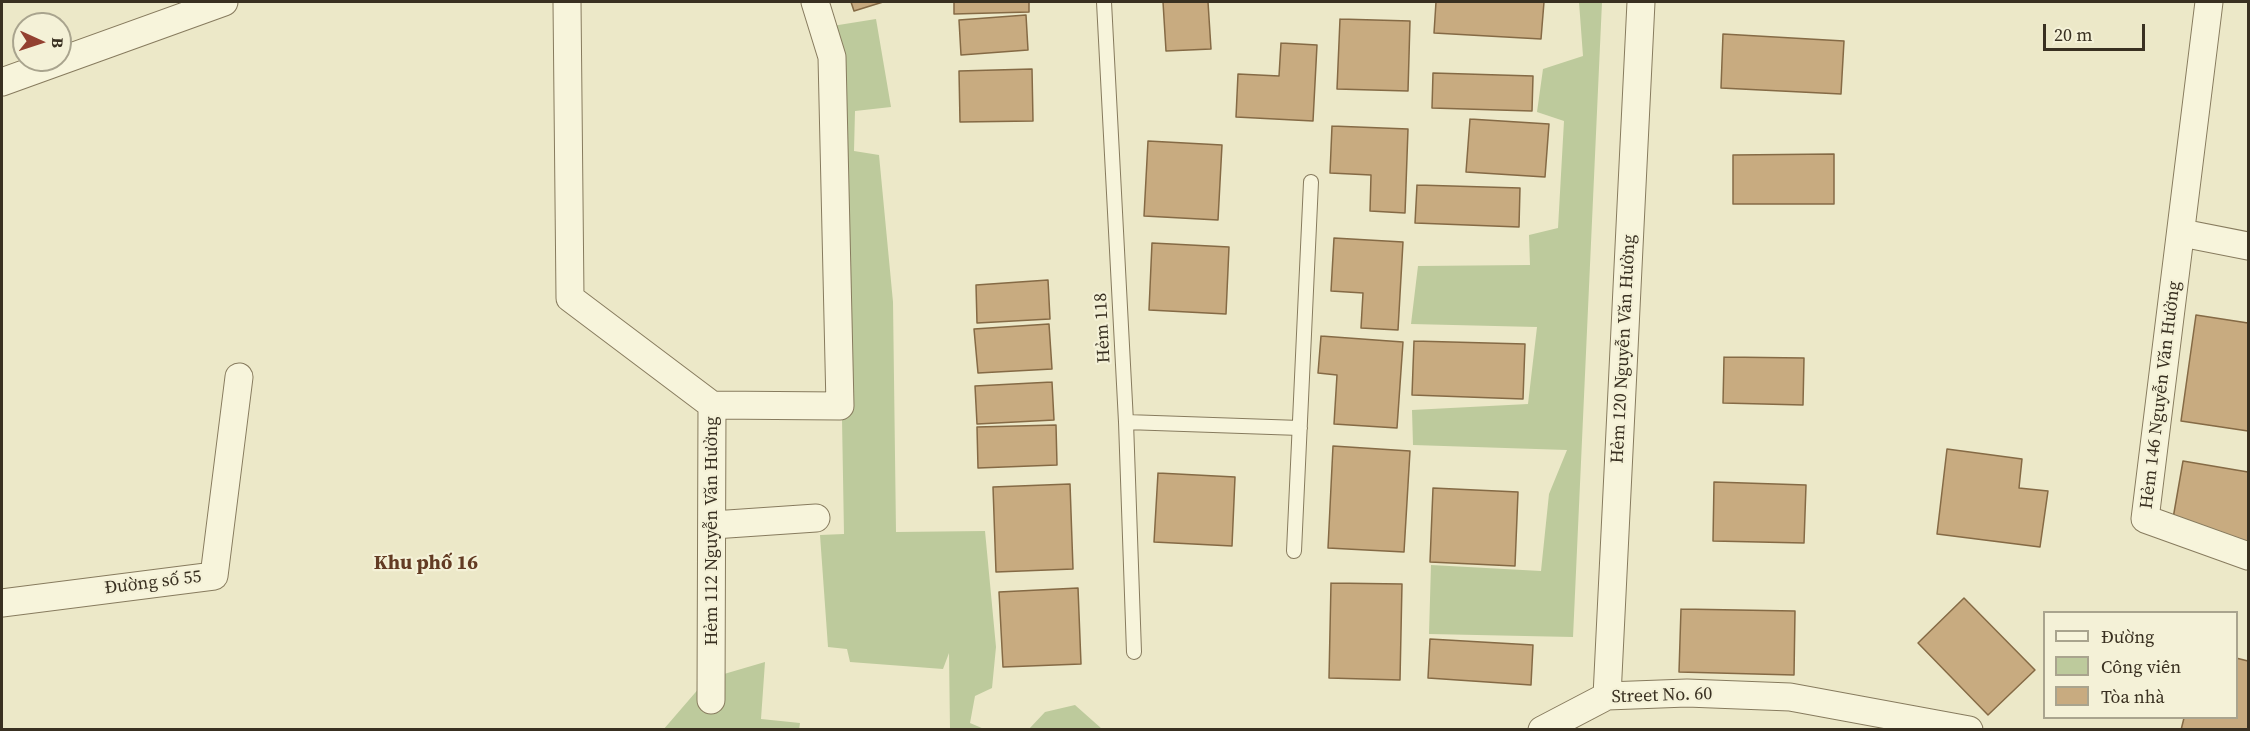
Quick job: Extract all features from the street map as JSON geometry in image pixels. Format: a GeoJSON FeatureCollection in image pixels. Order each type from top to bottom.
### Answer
{"type":"FeatureCollection","features":[{"type":"Feature","properties":{"kind":"street"},"geometry":{"type":"LineString","coordinates":[[2,82],[224,2]]}},
{"type":"Feature","properties":{"kind":"street","name":"Hẻm 112 Nguyễn Văn Hưởng"},"geometry":{"type":"LineString","coordinates":[[567,2],[570,297],[712,405],[711,700]]}},
{"type":"Feature","properties":{"kind":"street"},"geometry":{"type":"LineString","coordinates":[[712,405],[840,406],[832,57],[815,2]]}},
{"type":"Feature","properties":{"kind":"street","name":"Hẻm 120 Nguyễn Văn Hưởng"},"geometry":{"type":"LineString","coordinates":[[1607,696],[1641,2]]}},
{"type":"Feature","properties":{"kind":"street","name":"Hẻm 146 Nguyễn Văn Hưởng"},"geometry":{"type":"LineString","coordinates":[[2209,2],[2145,519],[2248,556]]}},
{"type":"Feature","properties":{"kind":"street"},"geometry":{"type":"LineString","coordinates":[[2182,232],[2248,246]]}},
{"type":"Feature","properties":{"kind":"street","name":"Đường số 55"},"geometry":{"type":"LineString","coordinates":[[2,603],[214,576],[239,377]]}},
{"type":"Feature","properties":{"kind":"street"},"geometry":{"type":"LineString","coordinates":[[713,525],[816,518]]}},
{"type":"Feature","properties":{"kind":"street","name":"Street No. 60"},"geometry":{"type":"LineString","coordinates":[[1542,729],[1607,696],[1687,693],[1790,697],[1969,729]]}},
{"type":"Feature","properties":{"kind":"lane","name":"Hẻm 118"},"geometry":{"type":"LineString","coordinates":[[1104,2],[1126,422],[1134,652]]}},
{"type":"Feature","properties":{"kind":"lane"},"geometry":{"type":"LineString","coordinates":[[1294,551],[1311,182]]}},
{"type":"Feature","properties":{"kind":"lane"},"geometry":{"type":"LineString","coordinates":[[1126,422],[1300,428]]}},
{"type":"Feature","properties":{"kind":"green space"},"geometry":{"type":"Polygon","coordinates":[[[1579,2],[1602,2],[1573,637],[1429,634],[1431,565],[1541,571],[1549,494],[1567,450],[1413,445],[1412,410],[1528,404],[1537,327],[1411,324],[1418,266],[1530,265],[1529,235],[1558,228],[1564,121],[1537,112],[1543,69],[1583,56],[1579,2]]]}},
{"type":"Feature","properties":{"kind":"green space"},"geometry":{"type":"Polygon","coordinates":[[[876,19],[891,107],[855,111],[854,151],[879,155],[893,302],[896,532],[985,531],[996,647],[992,688],[975,696],[970,723],[984,729],[950,729],[949,653],[943,669],[850,662],[847,649],[828,647],[820,535],[844,534],[840,304],[826,27],[876,19]]]}},
{"type":"Feature","properties":{"kind":"green space"},"geometry":{"type":"Polygon","coordinates":[[[765,662],[761,719],[800,723],[799,730],[663,730],[707,679],[765,662]]]}},
{"type":"Feature","properties":{"kind":"green space"},"geometry":{"type":"Polygon","coordinates":[[[1075,705],[1102,729],[1029,729],[1045,712],[1075,705]]]}},
{"type":"Feature","properties":{"kind":"building"},"geometry":{"type":"Polygon","coordinates":[[[851,2],[883,2],[854,11],[851,2]]]}},
{"type":"Feature","properties":{"kind":"building"},"geometry":{"type":"Polygon","coordinates":[[[954,2],[1029,2],[1029,12],[954,14],[954,2]]]}},
{"type":"Feature","properties":{"kind":"building"},"geometry":{"type":"Polygon","coordinates":[[[1163,2],[1208,2],[1211,49],[1166,51],[1163,2]]]}},
{"type":"Feature","properties":{"kind":"building"},"geometry":{"type":"Polygon","coordinates":[[[1436,2],[1544,2],[1541,39],[1434,33],[1436,2]]]}},
{"type":"Feature","properties":{"kind":"building"},"geometry":{"type":"Polygon","coordinates":[[[1026,15],[1028,50],[961,55],[959,20],[1026,15]]]}},
{"type":"Feature","properties":{"kind":"building"},"geometry":{"type":"Polygon","coordinates":[[[1340,19],[1410,21],[1408,91],[1337,89],[1340,19]]]}},
{"type":"Feature","properties":{"kind":"building"},"geometry":{"type":"Polygon","coordinates":[[[1723,34],[1844,41],[1841,94],[1721,88],[1723,34]]]}},
{"type":"Feature","properties":{"kind":"building"},"geometry":{"type":"Polygon","coordinates":[[[1281,43],[1317,45],[1313,121],[1236,117],[1238,74],[1279,76],[1281,43]]]}},
{"type":"Feature","properties":{"kind":"building"},"geometry":{"type":"Polygon","coordinates":[[[1032,69],[1033,121],[960,122],[959,71],[1032,69]]]}},
{"type":"Feature","properties":{"kind":"building"},"geometry":{"type":"Polygon","coordinates":[[[1433,73],[1533,76],[1532,111],[1432,108],[1433,73]]]}},
{"type":"Feature","properties":{"kind":"building"},"geometry":{"type":"Polygon","coordinates":[[[1470,119],[1549,124],[1545,177],[1466,172],[1470,119]]]}},
{"type":"Feature","properties":{"kind":"building"},"geometry":{"type":"Polygon","coordinates":[[[1332,126],[1408,129],[1405,213],[1370,211],[1371,175],[1330,173],[1332,126]]]}},
{"type":"Feature","properties":{"kind":"building"},"geometry":{"type":"Polygon","coordinates":[[[1148,141],[1222,145],[1218,220],[1144,216],[1148,141]]]}},
{"type":"Feature","properties":{"kind":"building"},"geometry":{"type":"Polygon","coordinates":[[[1834,154],[1834,204],[1733,204],[1733,155],[1834,154]]]}},
{"type":"Feature","properties":{"kind":"building"},"geometry":{"type":"Polygon","coordinates":[[[1417,185],[1520,188],[1519,227],[1415,223],[1417,185]]]}},
{"type":"Feature","properties":{"kind":"building"},"geometry":{"type":"Polygon","coordinates":[[[1334,238],[1403,242],[1398,330],[1361,328],[1363,293],[1331,291],[1334,238]]]}},
{"type":"Feature","properties":{"kind":"building"},"geometry":{"type":"Polygon","coordinates":[[[1152,243],[1229,247],[1226,314],[1149,310],[1152,243]]]}},
{"type":"Feature","properties":{"kind":"building"},"geometry":{"type":"Polygon","coordinates":[[[1048,280],[1050,319],[977,323],[976,285],[1048,280]]]}},
{"type":"Feature","properties":{"kind":"building"},"geometry":{"type":"Polygon","coordinates":[[[2196,315],[2248,323],[2248,431],[2181,421],[2196,315]]]}},
{"type":"Feature","properties":{"kind":"building"},"geometry":{"type":"Polygon","coordinates":[[[1049,324],[1052,369],[978,373],[974,329],[1049,324]]]}},
{"type":"Feature","properties":{"kind":"building"},"geometry":{"type":"Polygon","coordinates":[[[1321,336],[1403,342],[1397,428],[1334,424],[1337,375],[1318,373],[1321,336]]]}},
{"type":"Feature","properties":{"kind":"building"},"geometry":{"type":"Polygon","coordinates":[[[1414,341],[1525,344],[1523,399],[1412,395],[1414,341]]]}},
{"type":"Feature","properties":{"kind":"building"},"geometry":{"type":"Polygon","coordinates":[[[1724,357],[1804,358],[1803,405],[1723,403],[1724,357]]]}},
{"type":"Feature","properties":{"kind":"building"},"geometry":{"type":"Polygon","coordinates":[[[1052,382],[1054,420],[977,424],[975,386],[1052,382]]]}},
{"type":"Feature","properties":{"kind":"building"},"geometry":{"type":"Polygon","coordinates":[[[1056,425],[1057,465],[978,468],[977,427],[1056,425]]]}},
{"type":"Feature","properties":{"kind":"building"},"geometry":{"type":"Polygon","coordinates":[[[1333,446],[1410,451],[1404,552],[1328,548],[1333,446]]]}},
{"type":"Feature","properties":{"kind":"building"},"geometry":{"type":"Polygon","coordinates":[[[1947,449],[2022,459],[2019,488],[2048,491],[2040,547],[1937,534],[1947,449]]]}},
{"type":"Feature","properties":{"kind":"building"},"geometry":{"type":"Polygon","coordinates":[[[2183,461],[2248,472],[2248,544],[2171,530],[2183,461]]]}},
{"type":"Feature","properties":{"kind":"building"},"geometry":{"type":"Polygon","coordinates":[[[1158,473],[1235,477],[1232,546],[1154,542],[1158,473]]]}},
{"type":"Feature","properties":{"kind":"building"},"geometry":{"type":"Polygon","coordinates":[[[1714,482],[1806,485],[1804,543],[1713,541],[1714,482]]]}},
{"type":"Feature","properties":{"kind":"building"},"geometry":{"type":"Polygon","coordinates":[[[1070,484],[1073,569],[996,572],[993,487],[1070,484]]]}},
{"type":"Feature","properties":{"kind":"building"},"geometry":{"type":"Polygon","coordinates":[[[1433,488],[1518,492],[1515,566],[1430,562],[1433,488]]]}},
{"type":"Feature","properties":{"kind":"building"},"geometry":{"type":"Polygon","coordinates":[[[1331,583],[1402,584],[1400,680],[1329,678],[1331,583]]]}},
{"type":"Feature","properties":{"kind":"building"},"geometry":{"type":"Polygon","coordinates":[[[1078,588],[1081,664],[1003,667],[999,592],[1078,588]]]}},
{"type":"Feature","properties":{"kind":"building"},"geometry":{"type":"Polygon","coordinates":[[[1964,598],[2035,670],[1988,715],[1918,643],[1964,598]]]}},
{"type":"Feature","properties":{"kind":"building"},"geometry":{"type":"Polygon","coordinates":[[[1681,609],[1795,611],[1794,675],[1679,672],[1681,609]]]}},
{"type":"Feature","properties":{"kind":"building"},"geometry":{"type":"Polygon","coordinates":[[[1430,639],[1533,645],[1531,685],[1428,678],[1430,639]]]}},
{"type":"Feature","properties":{"kind":"building"},"geometry":{"type":"Polygon","coordinates":[[[2238,658],[2248,661],[2248,730],[2181,730],[2184,719],[2238,719],[2238,658]]]}},
{"type":"Feature","properties":{"kind":"district","name":"Khu phố 16"},"geometry":{"type":"Point","coordinates":[426,564]}}]}
